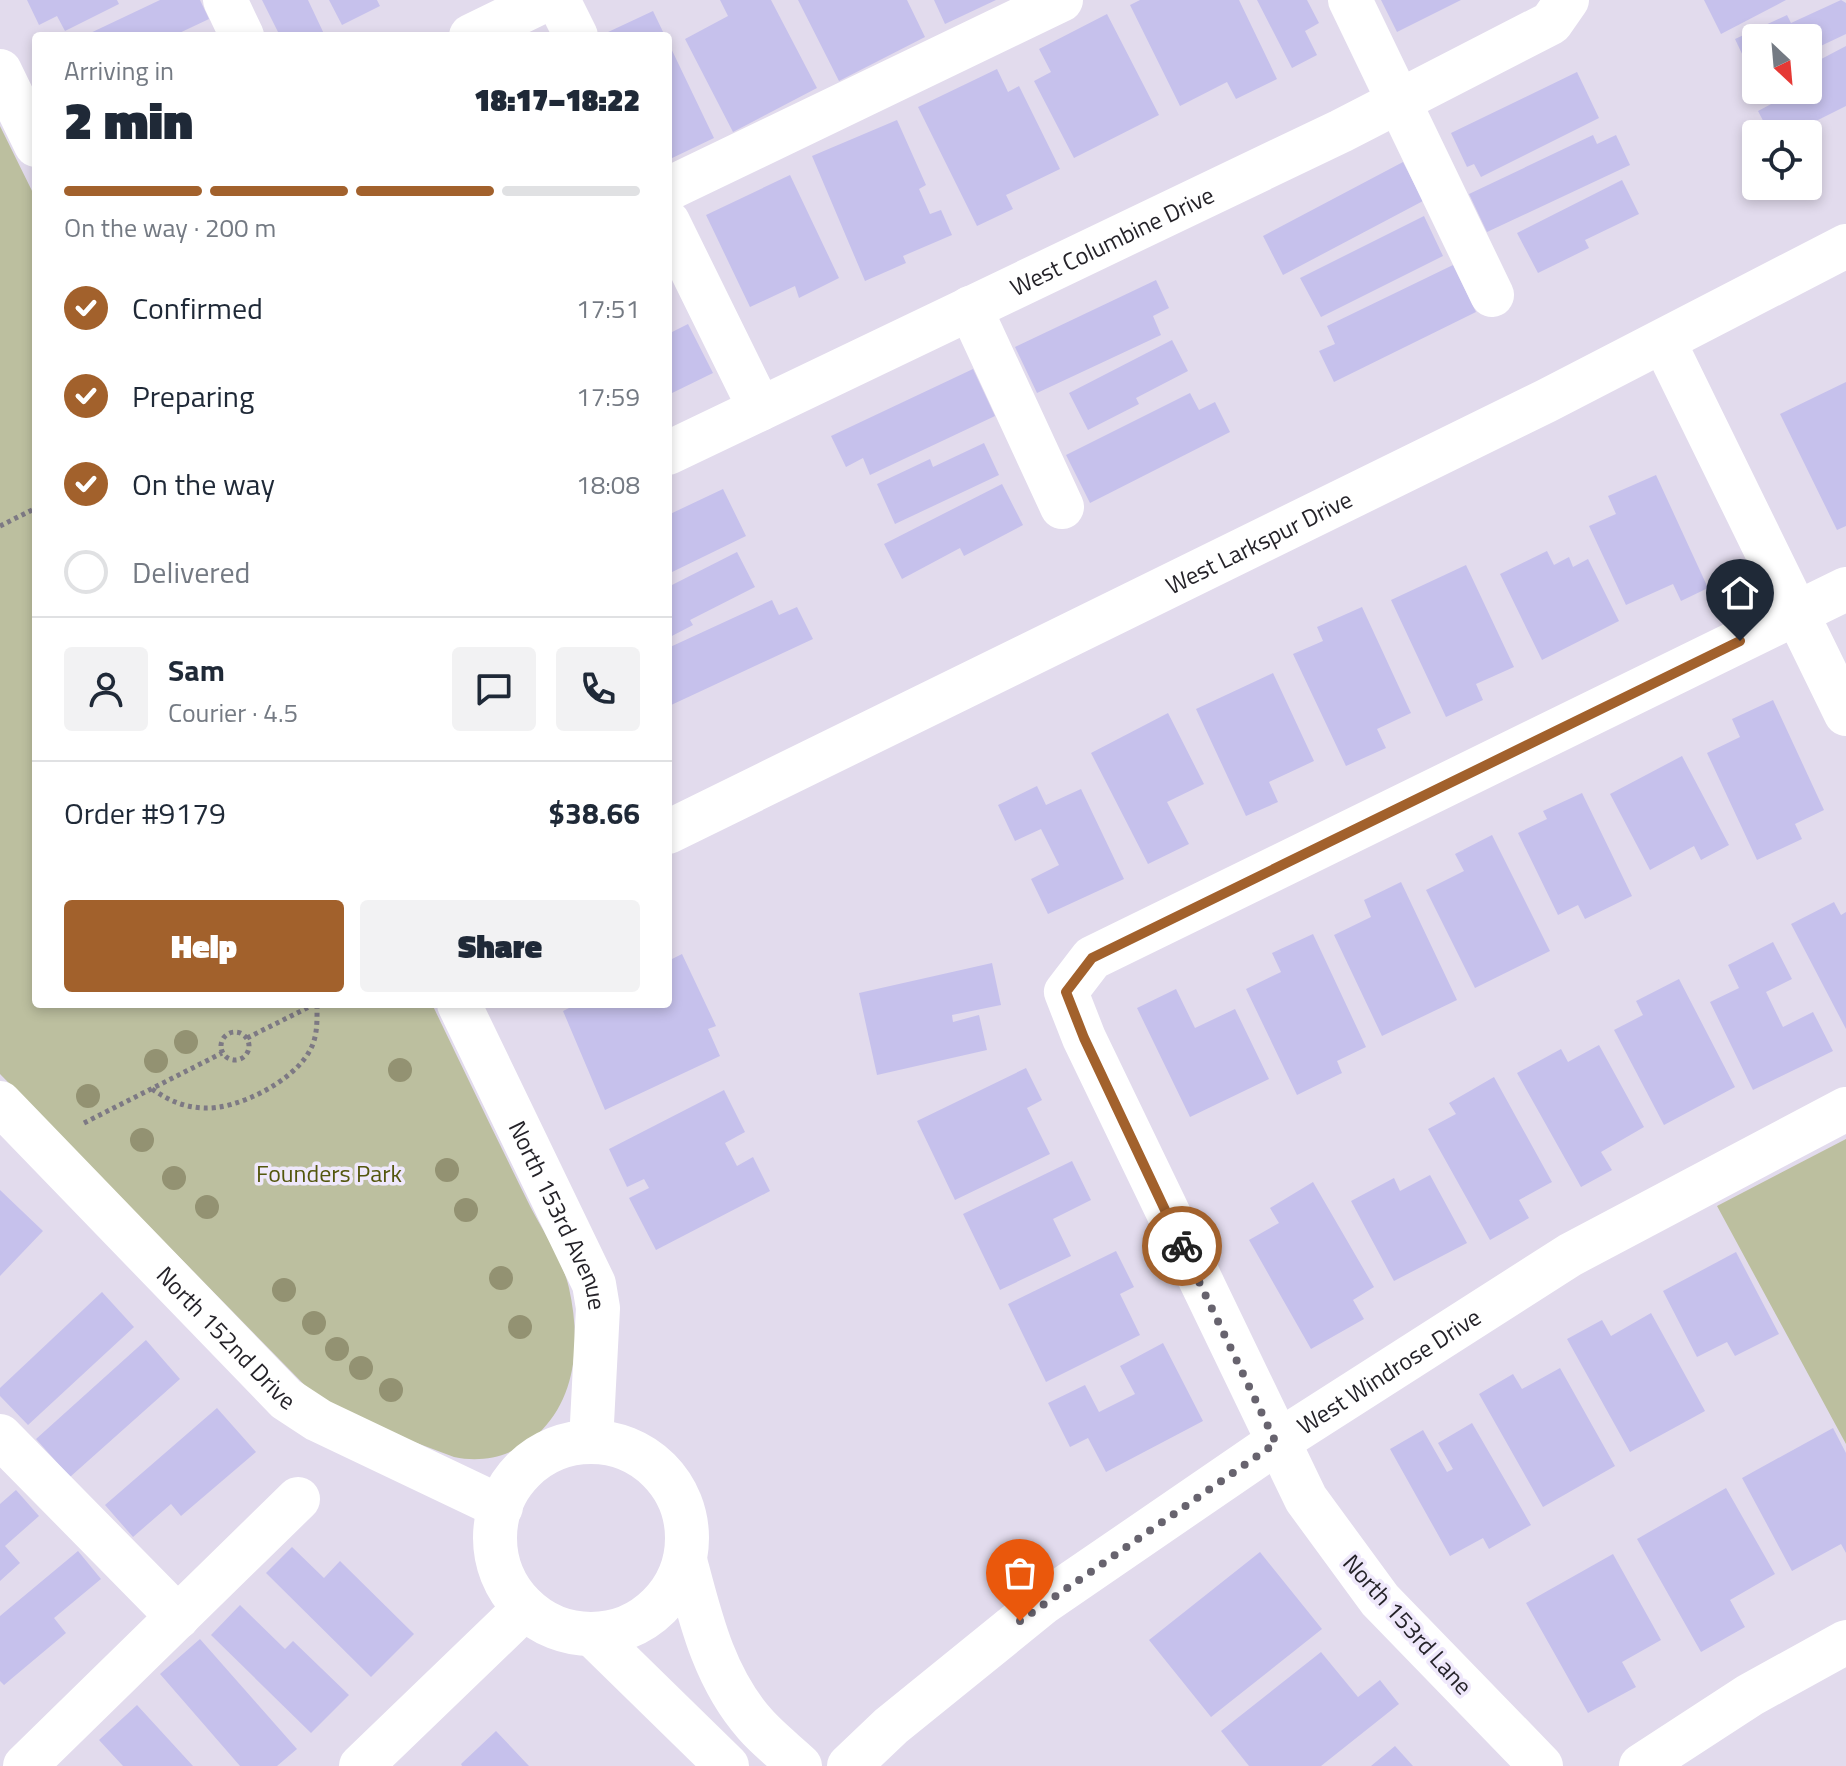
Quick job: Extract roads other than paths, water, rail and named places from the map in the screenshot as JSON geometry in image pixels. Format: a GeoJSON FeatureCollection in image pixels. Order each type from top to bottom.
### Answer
{"type":"FeatureCollection","features":[{"type":"Feature","properties":{"kind":"street"},"geometry":{"type":"LineString","coordinates":[[225,0],[240,32]]}},
{"type":"Feature","properties":{"kind":"street"},"geometry":{"type":"LineString","coordinates":[[479,32],[545,0]]}},
{"type":"Feature","properties":{"kind":"street"},"geometry":{"type":"LineString","coordinates":[[558,0],[574,32]]}},
{"type":"Feature","properties":{"kind":"street"},"geometry":{"type":"LineString","coordinates":[[672,187],[1061,0]]}},
{"type":"Feature","properties":{"kind":"street"},"geometry":{"type":"LineString","coordinates":[[1350,0],[1492,295]]}},
{"type":"Feature","properties":{"kind":"street","name":"West Columbine Drive"},"geometry":{"type":"LineString","coordinates":[[672,451],[1400,101],[1559,12]]}},
{"type":"Feature","properties":{"kind":"street"},"geometry":{"type":"LineString","coordinates":[[0,71],[32,137]]}},
{"type":"Feature","properties":{"kind":"street"},"geometry":{"type":"LineString","coordinates":[[672,230],[760,409]]}},
{"type":"Feature","properties":{"kind":"street","name":"West Larkspur Drive"},"geometry":{"type":"LineString","coordinates":[[672,830],[1664,342],[1846,246]]}},
{"type":"Feature","properties":{"kind":"street"},"geometry":{"type":"LineString","coordinates":[[970,308],[1062,507]]}},
{"type":"Feature","properties":{"kind":"street"},"geometry":{"type":"LineString","coordinates":[[1664,342],[1846,714]]}},
{"type":"Feature","properties":{"kind":"street"},"geometry":{"type":"LineString","coordinates":[[1796,613],[1846,589]]}},
{"type":"Feature","properties":{"kind":"street","name":"North 153rd Lane"},"geometry":{"type":"LineString","coordinates":[[1541,1766],[1380,1600],[1306,1499],[1276,1443],[1084,1038],[1066,992],[1092,958],[1796,613]]}},
{"type":"Feature","properties":{"kind":"street","name":"North 153rd Avenue"},"geometry":{"type":"LineString","coordinates":[[461,1008],[594,1284],[598,1308],[591,1442]]}},
{"type":"Feature","properties":{"kind":"street","name":"North 152nd Drive"},"geometry":{"type":"LineString","coordinates":[[0,1103],[286,1399],[318,1420],[501,1507]]}},
{"type":"Feature","properties":{"kind":"street","name":"West Windrose Drive"},"geometry":{"type":"LineString","coordinates":[[849,1766],[903,1716],[1044,1602],[1276,1443],[1570,1255],[1846,1109]]}},
{"type":"Feature","properties":{"kind":"street"},"geometry":{"type":"LineString","coordinates":[[0,1436],[178,1617]]}},
{"type":"Feature","properties":{"kind":"street"},"geometry":{"type":"LineString","coordinates":[[591,1442],[615,1445],[639,1454],[658,1469],[674,1489],[684,1511],[688,1536],[685,1560],[676,1584],[660,1604],[640,1621],[617,1630],[592,1634],[565,1630],[525,1608],[506,1583],[497,1558],[496,1532],[501,1507],[517,1478],[529,1465],[558,1449],[591,1442]]}},
{"type":"Feature","properties":{"kind":"street"},"geometry":{"type":"LineString","coordinates":[[25,1766],[298,1499]]}},
{"type":"Feature","properties":{"kind":"street"},"geometry":{"type":"LineString","coordinates":[[685,1560],[702,1626],[734,1697],[755,1724],[800,1766]]}},
{"type":"Feature","properties":{"kind":"street"},"geometry":{"type":"LineString","coordinates":[[361,1766],[525,1608]]}},
{"type":"Feature","properties":{"kind":"street"},"geometry":{"type":"LineString","coordinates":[[592,1634],[727,1766]]}},
{"type":"Feature","properties":{"kind":"street"},"geometry":{"type":"LineString","coordinates":[[1641,1766],[1750,1695],[1846,1642]]}},
{"type":"Feature","properties":{"kind":"park label","name":"Founders Park"},"geometry":{"type":"Point","coordinates":[329,1173]}}]}
